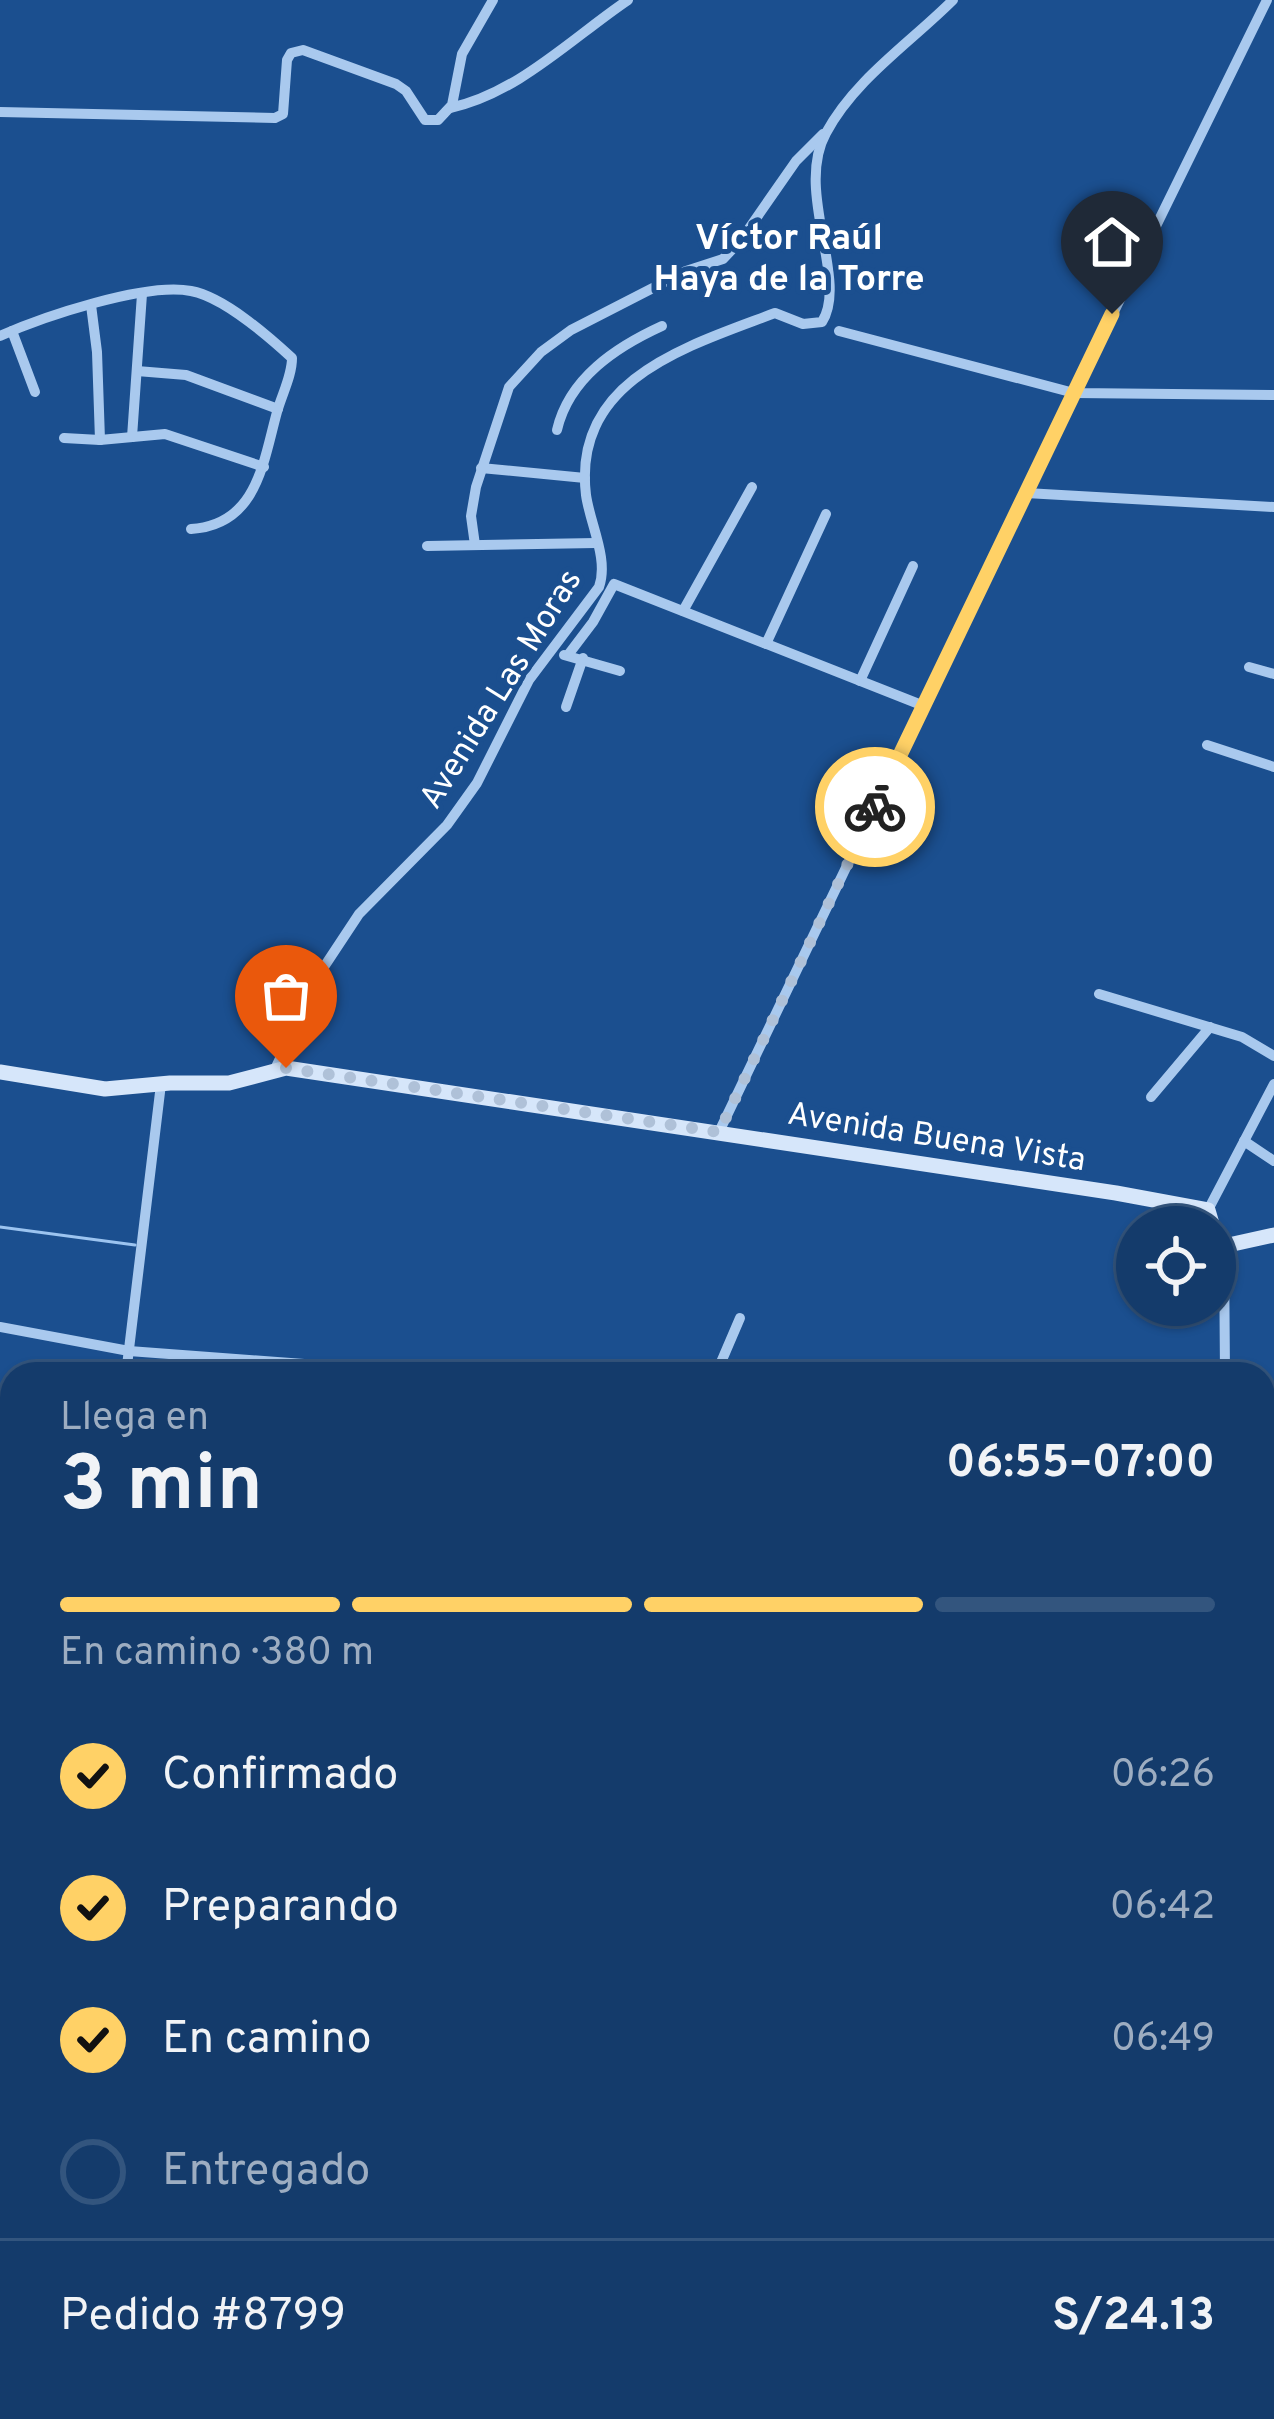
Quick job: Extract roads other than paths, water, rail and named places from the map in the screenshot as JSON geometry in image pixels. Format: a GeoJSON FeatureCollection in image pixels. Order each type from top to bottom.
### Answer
{"type":"FeatureCollection","features":[{"type":"Feature","properties":{"kind":"street"},"geometry":{"type":"LineString","coordinates":[[0,112],[275,118],[283,114],[286,60],[303,50],[396,84],[424,119],[438,120],[451,101],[462,54],[494,0]]}},
{"type":"Feature","properties":{"kind":"street"},"geometry":{"type":"LineString","coordinates":[[451,101],[469,104],[533,69],[628,0]]}},
{"type":"Feature","properties":{"kind":"street","name":"Avenida Las Moras"},"geometry":{"type":"LineString","coordinates":[[275,1069],[320,973],[359,914],[447,825],[477,783],[508,715],[599,587],[603,576],[583,460],[602,411],[643,372],[670,356],[776,313],[803,324],[822,322],[829,313],[829,265],[816,196],[816,162],[826,133],[878,67],[952,0]]}},
{"type":"Feature","properties":{"kind":"street"},"geometry":{"type":"LineString","coordinates":[[719,1132],[1268,0]]}},
{"type":"Feature","properties":{"kind":"street"},"geometry":{"type":"LineString","coordinates":[[475,545],[471,516],[509,387],[541,352],[571,331],[686,271],[723,260],[796,161],[834,123]]}},
{"type":"Feature","properties":{"kind":"street"},"geometry":{"type":"LineString","coordinates":[[35,392],[6,334],[91,305],[142,294],[192,291],[256,325],[292,358],[293,365],[264,467],[253,496],[232,515],[207,528],[191,530]]}},
{"type":"Feature","properties":{"kind":"street"},"geometry":{"type":"LineString","coordinates":[[132,437],[142,294]]}},
{"type":"Feature","properties":{"kind":"street"},"geometry":{"type":"LineString","coordinates":[[91,305],[100,440]]}},
{"type":"Feature","properties":{"kind":"street"},"geometry":{"type":"LineString","coordinates":[[556,430],[561,409],[584,378],[623,344],[662,326]]}},
{"type":"Feature","properties":{"kind":"street"},"geometry":{"type":"LineString","coordinates":[[838,331],[1074,393],[1274,395]]}},
{"type":"Feature","properties":{"kind":"street"},"geometry":{"type":"LineString","coordinates":[[137,371],[186,375],[278,409]]}},
{"type":"Feature","properties":{"kind":"street"},"geometry":{"type":"LineString","coordinates":[[64,438],[165,434],[264,467]]}},
{"type":"Feature","properties":{"kind":"street"},"geometry":{"type":"LineString","coordinates":[[482,468],[585,478]]}},
{"type":"Feature","properties":{"kind":"street"},"geometry":{"type":"LineString","coordinates":[[683,611],[752,487]]}},
{"type":"Feature","properties":{"kind":"street"},"geometry":{"type":"LineString","coordinates":[[1026,493],[1274,507]]}},
{"type":"Feature","properties":{"kind":"street"},"geometry":{"type":"LineString","coordinates":[[766,644],[826,514]]}},
{"type":"Feature","properties":{"kind":"street"},"geometry":{"type":"LineString","coordinates":[[427,546],[596,543]]}},
{"type":"Feature","properties":{"kind":"street"},"geometry":{"type":"LineString","coordinates":[[860,681],[913,566]]}},
{"type":"Feature","properties":{"kind":"street"},"geometry":{"type":"LineString","coordinates":[[568,655],[614,584],[924,706]]}},
{"type":"Feature","properties":{"kind":"street"},"geometry":{"type":"LineString","coordinates":[[549,653],[620,671]]}},
{"type":"Feature","properties":{"kind":"street"},"geometry":{"type":"LineString","coordinates":[[566,707],[583,658]]}},
{"type":"Feature","properties":{"kind":"street"},"geometry":{"type":"LineString","coordinates":[[1249,667],[1274,674]]}},
{"type":"Feature","properties":{"kind":"street"},"geometry":{"type":"LineString","coordinates":[[1207,745],[1274,767]]}},
{"type":"Feature","properties":{"kind":"street"},"geometry":{"type":"LineString","coordinates":[[1099,994],[1242,1037],[1274,1055]]}},
{"type":"Feature","properties":{"kind":"street"},"geometry":{"type":"LineString","coordinates":[[1151,1097],[1210,1027]]}},
{"type":"Feature","properties":{"kind":"street","name":"Avenida Buena Vista"},"geometry":{"type":"LineString","coordinates":[[0,1072],[105,1089],[249,1081],[275,1069],[719,1132],[1137,1206]]}},
{"type":"Feature","properties":{"kind":"street"},"geometry":{"type":"LineString","coordinates":[[128,1362],[161,1084]]}},
{"type":"Feature","properties":{"kind":"street"},"geometry":{"type":"LineString","coordinates":[[1216,1206],[1274,1084]]}},
{"type":"Feature","properties":{"kind":"street"},"geometry":{"type":"LineString","coordinates":[[1244,1141],[1274,1161]]}},
{"type":"Feature","properties":{"kind":"street"},"geometry":{"type":"LineString","coordinates":[[1236,1240],[1274,1234]]}},
{"type":"Feature","properties":{"kind":"street"},"geometry":{"type":"LineString","coordinates":[[721,1362],[740,1318]]}},
{"type":"Feature","properties":{"kind":"street"},"geometry":{"type":"LineString","coordinates":[[1223,1326],[1224,1362]]}},
{"type":"Feature","properties":{"kind":"street"},"geometry":{"type":"LineString","coordinates":[[0,1328],[129,1351],[277,1362]]}},
{"type":"Feature","properties":{"kind":"waterway"},"geometry":{"type":"LineString","coordinates":[[0,1227],[135,1245]]}},
{"type":"Feature","properties":{"kind":"district","name":"Víctor Raúl Haya de la Torre"},"geometry":{"type":"Point","coordinates":[789,256]}}]}
